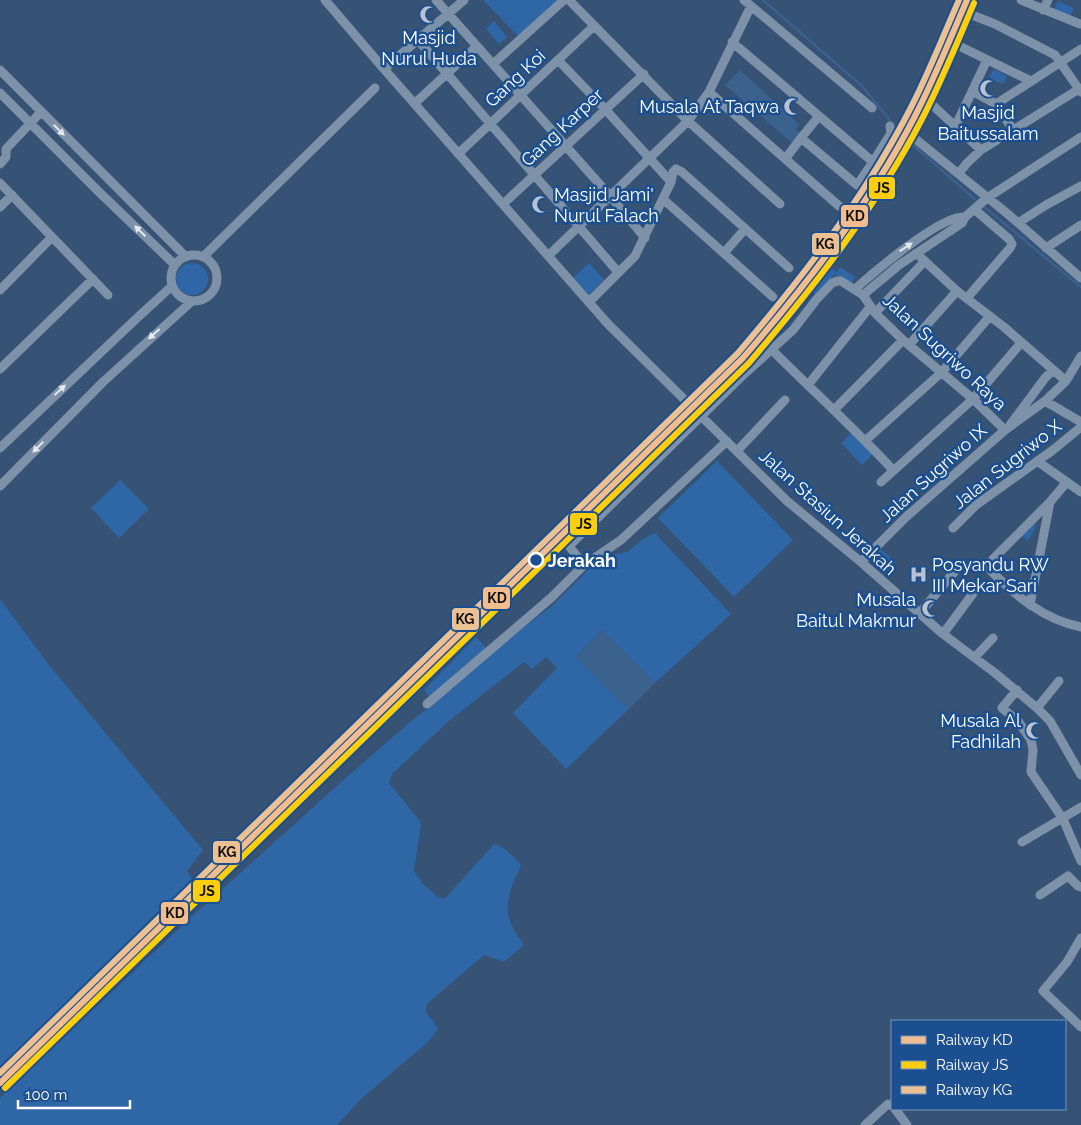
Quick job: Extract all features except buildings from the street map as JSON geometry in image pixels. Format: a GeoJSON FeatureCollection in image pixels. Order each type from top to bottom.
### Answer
{"type":"FeatureCollection","features":[{"type":"Feature","properties":{"kind":"street","name":"Jalan Stasiun Jerakah"},"geometry":{"type":"LineString","coordinates":[[325,0],[458,154],[638,355],[703,416],[787,502],[861,562],[943,634],[1017,690],[1037,708],[1050,722],[1081,775]]}},
{"type":"Feature","properties":{"kind":"street"},"geometry":{"type":"LineString","coordinates":[[436,0],[611,197],[645,238]]}},
{"type":"Feature","properties":{"kind":"street"},"geometry":{"type":"LineString","coordinates":[[384,69],[464,0]]}},
{"type":"Feature","properties":{"kind":"street"},"geometry":{"type":"LineString","coordinates":[[493,64],[564,0]]}},
{"type":"Feature","properties":{"kind":"street"},"geometry":{"type":"LineString","coordinates":[[569,0],[644,74],[688,121],[780,204]]}},
{"type":"Feature","properties":{"kind":"street"},"geometry":{"type":"LineString","coordinates":[[973,0],[913,133],[913,137],[959,173],[986,199],[1018,223],[1046,248],[1077,269],[1081,278]]}},
{"type":"Feature","properties":{"kind":"street"},"geometry":{"type":"LineString","coordinates":[[1021,0],[1081,24]]}},
{"type":"Feature","properties":{"kind":"street"},"geometry":{"type":"LineString","coordinates":[[1043,10],[1048,0]]}},
{"type":"Feature","properties":{"kind":"street"},"geometry":{"type":"LineString","coordinates":[[548,256],[688,121],[709,92],[732,42],[747,3],[872,108]]}},
{"type":"Feature","properties":{"kind":"street"},"geometry":{"type":"LineString","coordinates":[[959,173],[982,150],[1080,90],[1062,62],[1055,55],[1034,43],[967,13]]}},
{"type":"Feature","properties":{"kind":"street","name":"Gang Koi"},"geometry":{"type":"LineString","coordinates":[[458,154],[594,26]]}},
{"type":"Feature","properties":{"kind":"street"},"geometry":{"type":"LineString","coordinates":[[418,40],[536,174],[618,272]]}},
{"type":"Feature","properties":{"kind":"street"},"geometry":{"type":"LineString","coordinates":[[732,42],[873,162]]}},
{"type":"Feature","properties":{"kind":"street"},"geometry":{"type":"LineString","coordinates":[[953,43],[1031,81]]}},
{"type":"Feature","properties":{"kind":"street"},"geometry":{"type":"LineString","coordinates":[[415,103],[477,46]]}},
{"type":"Feature","properties":{"kind":"street"},"geometry":{"type":"LineString","coordinates":[[996,104],[1081,49]]}},
{"type":"Feature","properties":{"kind":"street"},"geometry":{"type":"LineString","coordinates":[[558,60],[671,182]]}},
{"type":"Feature","properties":{"kind":"street"},"geometry":{"type":"LineString","coordinates":[[956,125],[987,60]]}},
{"type":"Feature","properties":{"kind":"street"},"geometry":{"type":"LineString","coordinates":[[0,70],[186,257]]}},
{"type":"Feature","properties":{"kind":"street","name":"Gang Karper"},"geometry":{"type":"LineString","coordinates":[[503,204],[644,74]]}},
{"type":"Feature","properties":{"kind":"street"},"geometry":{"type":"LineString","coordinates":[[209,262],[374,88]]}},
{"type":"Feature","properties":{"kind":"street"},"geometry":{"type":"LineString","coordinates":[[972,91],[996,104],[1013,130]]}},
{"type":"Feature","properties":{"kind":"street"},"geometry":{"type":"LineString","coordinates":[[709,92],[839,206]]}},
{"type":"Feature","properties":{"kind":"street"},"geometry":{"type":"LineString","coordinates":[[0,93],[176,265]]}},
{"type":"Feature","properties":{"kind":"street"},"geometry":{"type":"LineString","coordinates":[[928,102],[982,150]]}},
{"type":"Feature","properties":{"kind":"street"},"geometry":{"type":"LineString","coordinates":[[0,164],[6,157],[3,149],[41,112]]}},
{"type":"Feature","properties":{"kind":"street"},"geometry":{"type":"LineString","coordinates":[[786,158],[819,116]]}},
{"type":"Feature","properties":{"kind":"street"},"geometry":{"type":"LineString","coordinates":[[801,138],[857,185],[891,133],[890,126]]}},
{"type":"Feature","properties":{"kind":"street","name":"Jalan Sugriwo Raya"},"geometry":{"type":"LineString","coordinates":[[863,295],[886,274],[962,223],[964,217],[986,199],[1081,137]]}},
{"type":"Feature","properties":{"kind":"street"},"geometry":{"type":"LineString","coordinates":[[589,302],[635,256],[671,182],[673,172],[679,169],[789,268]]}},
{"type":"Feature","properties":{"kind":"street"},"geometry":{"type":"LineString","coordinates":[[0,183],[108,295]]}},
{"type":"Feature","properties":{"kind":"street"},"geometry":{"type":"LineString","coordinates":[[1018,223],[1071,190],[1081,186]]}},
{"type":"Feature","properties":{"kind":"street"},"geometry":{"type":"LineString","coordinates":[[0,207],[12,195]]}},
{"type":"Feature","properties":{"kind":"street"},"geometry":{"type":"LineString","coordinates":[[663,199],[773,297]]}},
{"type":"Feature","properties":{"kind":"street"},"geometry":{"type":"LineString","coordinates":[[966,298],[1012,244],[1009,239],[974,209]]}},
{"type":"Feature","properties":{"kind":"street","name":"Jalan Sugriwo Raya"},"geometry":{"type":"LineString","coordinates":[[964,217],[957,217],[931,231],[892,257],[854,289],[863,295],[873,310],[906,343],[1007,429],[1045,401],[1066,381],[1081,356]]}},
{"type":"Feature","properties":{"kind":"street"},"geometry":{"type":"LineString","coordinates":[[1046,248],[1081,225]]}},
{"type":"Feature","properties":{"kind":"street"},"geometry":{"type":"LineString","coordinates":[[724,253],[745,228]]}},
{"type":"Feature","properties":{"kind":"street"},"geometry":{"type":"LineString","coordinates":[[0,290],[52,237]]}},
{"type":"Feature","properties":{"kind":"street"},"geometry":{"type":"LineString","coordinates":[[916,253],[957,291],[990,316],[1066,381]]}},
{"type":"Feature","properties":{"kind":"street"},"geometry":{"type":"LineString","coordinates":[[194,255],[209,262],[217,276],[217,284],[213,292],[207,298],[199,301],[181,295],[172,272],[176,265],[186,257],[194,255]]}},
{"type":"Feature","properties":{"kind":"street"},"geometry":{"type":"LineString","coordinates":[[892,257],[899,265]]}},
{"type":"Feature","properties":{"kind":"street"},"geometry":{"type":"LineString","coordinates":[[808,385],[873,310],[925,261]]}},
{"type":"Feature","properties":{"kind":"street"},"geometry":{"type":"LineString","coordinates":[[879,268],[886,274]]}},
{"type":"Feature","properties":{"kind":"street"},"geometry":{"type":"LineString","coordinates":[[0,369],[93,279]]}},
{"type":"Feature","properties":{"kind":"street"},"geometry":{"type":"LineString","coordinates":[[584,565],[569,546],[740,378],[793,330],[816,300],[832,284],[837,280],[854,289]]}},
{"type":"Feature","properties":{"kind":"street"},"geometry":{"type":"LineString","coordinates":[[837,407],[906,343],[957,291]]}},
{"type":"Feature","properties":{"kind":"street"},"geometry":{"type":"LineString","coordinates":[[0,448],[115,338],[181,295]]}},
{"type":"Feature","properties":{"kind":"street"},"geometry":{"type":"LineString","coordinates":[[0,486],[103,382],[181,295]]}},
{"type":"Feature","properties":{"kind":"street"},"geometry":{"type":"LineString","coordinates":[[866,440],[942,372],[990,316]]}},
{"type":"Feature","properties":{"kind":"street"},"geometry":{"type":"LineString","coordinates":[[881,482],[973,399],[1021,343]]}},
{"type":"Feature","properties":{"kind":"street"},"geometry":{"type":"LineString","coordinates":[[772,350],[794,374],[866,440],[893,470]]}},
{"type":"Feature","properties":{"kind":"street"},"geometry":{"type":"LineString","coordinates":[[1007,429],[1052,371]]}},
{"type":"Feature","properties":{"kind":"street"},"geometry":{"type":"LineString","coordinates":[[737,451],[785,400]]}},
{"type":"Feature","properties":{"kind":"street"},"geometry":{"type":"LineString","coordinates":[[1045,401],[1081,422]]}},
{"type":"Feature","properties":{"kind":"street","name":"Jalan Sugriwo X"},"geometry":{"type":"LineString","coordinates":[[953,528],[976,505],[1037,461],[1081,426]]}},
{"type":"Feature","properties":{"kind":"street","name":"Jalan Sugriwo IX"},"geometry":{"type":"LineString","coordinates":[[861,562],[906,517],[1007,429]]}},
{"type":"Feature","properties":{"kind":"street"},"geometry":{"type":"LineString","coordinates":[[427,704],[552,596],[584,565],[621,540],[727,441]]}},
{"type":"Feature","properties":{"kind":"street"},"geometry":{"type":"LineString","coordinates":[[1037,461],[1081,492]]}},
{"type":"Feature","properties":{"kind":"street"},"geometry":{"type":"LineString","coordinates":[[1066,483],[989,566],[989,569],[1018,597],[1030,605],[1065,622],[1081,627]]}},
{"type":"Feature","properties":{"kind":"street"},"geometry":{"type":"LineString","coordinates":[[1030,605],[1043,547],[1050,502]]}},
{"type":"Feature","properties":{"kind":"street"},"geometry":{"type":"LineString","coordinates":[[919,614],[955,571]]}},
{"type":"Feature","properties":{"kind":"street"},"geometry":{"type":"LineString","coordinates":[[943,634],[977,588]]}},
{"type":"Feature","properties":{"kind":"street"},"geometry":{"type":"LineString","coordinates":[[975,657],[993,638]]}},
{"type":"Feature","properties":{"kind":"street"},"geometry":{"type":"LineString","coordinates":[[1037,708],[1059,681]]}},
{"type":"Feature","properties":{"kind":"street"},"geometry":{"type":"LineString","coordinates":[[1017,690],[1002,708],[1018,721],[1031,740],[1033,750],[1031,772],[1063,819],[1081,861]]}},
{"type":"Feature","properties":{"kind":"street"},"geometry":{"type":"LineString","coordinates":[[1022,842],[1081,807]]}},
{"type":"Feature","properties":{"kind":"street"},"geometry":{"type":"LineString","coordinates":[[1040,895],[1068,876],[1081,887]]}},
{"type":"Feature","properties":{"kind":"street"},"geometry":{"type":"LineString","coordinates":[[1081,938],[1067,962],[1044,988],[1043,993],[1081,1027]]}},
{"type":"Feature","properties":{"kind":"street"},"geometry":{"type":"LineString","coordinates":[[865,1125],[888,1104],[891,1106]]}},
{"type":"Feature","properties":{"kind":"street"},"geometry":{"type":"LineString","coordinates":[[896,1110],[907,1125]]}},
{"type":"Feature","properties":{"kind":"shaded area"},"geometry":{"type":"Polygon","coordinates":[[[483,0],[561,0],[519,37],[483,0]]]}},
{"type":"Feature","properties":{"kind":"shaded area"},"geometry":{"type":"Polygon","coordinates":[[[1058,1],[1074,8],[1070,17],[1054,10],[1058,1]]]}},
{"type":"Feature","properties":{"kind":"shaded area"},"geometry":{"type":"Polygon","coordinates":[[[494,21],[507,37],[499,44],[486,29],[494,21]]]}},
{"type":"Feature","properties":{"kind":"shaded area"},"geometry":{"type":"Polygon","coordinates":[[[994,69],[1007,76],[1003,84],[989,78],[994,69]]]}},
{"type":"Feature","properties":{"kind":"shaded area"},"geometry":{"type":"Polygon","coordinates":[[[740,70],[800,125],[795,129],[801,134],[792,143],[725,85],[740,70]]]}},
{"type":"Feature","properties":{"kind":"shaded area"},"geometry":{"type":"Polygon","coordinates":[[[192,263],[198,264],[203,268],[207,273],[207,285],[203,290],[198,294],[192,295],[186,294],[181,290],[177,285],[176,279],[177,273],[181,268],[186,264],[192,263]]]}},
{"type":"Feature","properties":{"kind":"shaded area"},"geometry":{"type":"Polygon","coordinates":[[[589,263],[604,280],[588,296],[572,279],[589,263]]]}},
{"type":"Feature","properties":{"kind":"shaded area"},"geometry":{"type":"Polygon","coordinates":[[[826,265],[837,272],[840,267],[855,277],[851,284],[835,274],[816,295],[809,288],[826,265]]]}},
{"type":"Feature","properties":{"kind":"shaded area"},"geometry":{"type":"Polygon","coordinates":[[[853,431],[874,453],[862,465],[841,443],[853,431]]]}},
{"type":"Feature","properties":{"kind":"shaded area"},"geometry":{"type":"Polygon","coordinates":[[[717,461],[793,540],[734,597],[658,518],[717,461]]]}},
{"type":"Feature","properties":{"kind":"shaded area"},"geometry":{"type":"Polygon","coordinates":[[[120,480],[149,509],[119,538],[91,508],[120,480]]]}},
{"type":"Feature","properties":{"kind":"shaded area"},"geometry":{"type":"Polygon","coordinates":[[[1031,524],[1037,525],[1028,541],[1021,535],[1031,524]]]}},
{"type":"Feature","properties":{"kind":"shaded area"},"geometry":{"type":"Polygon","coordinates":[[[655,533],[731,614],[655,683],[602,630],[576,657],[629,709],[566,769],[513,713],[557,668],[546,657],[532,669],[524,662],[449,721],[392,774],[389,783],[421,825],[414,871],[422,883],[438,897],[443,899],[448,895],[494,844],[513,856],[519,863],[521,866],[511,889],[508,912],[513,928],[524,945],[504,962],[484,955],[427,1004],[427,1014],[438,1029],[427,1043],[362,1098],[337,1125],[0,1125],[0,1098],[187,921],[340,783],[417,716],[435,704],[424,690],[476,637],[490,652],[552,606],[601,557],[627,552],[643,539],[655,533]]]}},
{"type":"Feature","properties":{"kind":"shaded area"},"geometry":{"type":"Polygon","coordinates":[[[879,548],[896,562],[888,572],[871,558],[879,548]]]}},
{"type":"Feature","properties":{"kind":"shaded area"},"geometry":{"type":"Polygon","coordinates":[[[0,599],[49,665],[203,850],[187,871],[193,880],[0,1072],[0,599]]]}},
{"type":"Feature","properties":{"kind":"shaded area"},"geometry":{"type":"Polygon","coordinates":[[[603,630],[655,683],[629,709],[576,657],[603,630]]]}},
{"type":"Feature","properties":{"kind":"waterway"},"geometry":{"type":"LineString","coordinates":[[763,0],[862,86],[892,123]]}},
{"type":"Feature","properties":{"kind":"waterway"},"geometry":{"type":"LineString","coordinates":[[903,136],[978,202]]}},
{"type":"Feature","properties":{"kind":"waterway"},"geometry":{"type":"LineString","coordinates":[[982,205],[1081,287]]}},
{"type":"Feature","properties":{"kind":"rail line","name":"KG"},"geometry":{"type":"LineString","coordinates":[[0,1073],[738,353],[807,268],[870,178],[914,101],[959,0]]}},
{"type":"Feature","properties":{"kind":"rail line","name":"KD"},"geometry":{"type":"LineString","coordinates":[[0,1083],[743,358],[836,243],[877,182],[921,104],[967,0]]}},
{"type":"Feature","properties":{"kind":"rail line","name":"JS"},"geometry":{"type":"LineString","coordinates":[[5,1088],[749,363],[842,247],[884,185],[928,107],[974,3]]}},
{"type":"Feature","properties":{"kind":"place","name":"Masjid Nurul Huda"},"geometry":{"type":"Point","coordinates":[429,14]}},
{"type":"Feature","properties":{"kind":"place","name":"Masjid Baitussalam"},"geometry":{"type":"Point","coordinates":[988,89]}},
{"type":"Feature","properties":{"kind":"place","name":"Musala At Taqwa"},"geometry":{"type":"Point","coordinates":[793,106]}},
{"type":"Feature","properties":{"kind":"place","name":"Masjid Jami' Nurul Falach"},"geometry":{"type":"Point","coordinates":[540,204]}},
{"type":"Feature","properties":{"kind":"place","name":"Jerakah"},"geometry":{"type":"Point","coordinates":[536,560]}},
{"type":"Feature","properties":{"kind":"place","name":"Posyandu RW III Mekar Sari"},"geometry":{"type":"Point","coordinates":[918,574]}},
{"type":"Feature","properties":{"kind":"place","name":"Musala Baitul Makmur"},"geometry":{"type":"Point","coordinates":[930,609]}},
{"type":"Feature","properties":{"kind":"place","name":"Musala Al Fadhilah"},"geometry":{"type":"Point","coordinates":[1035,730]}}]}
